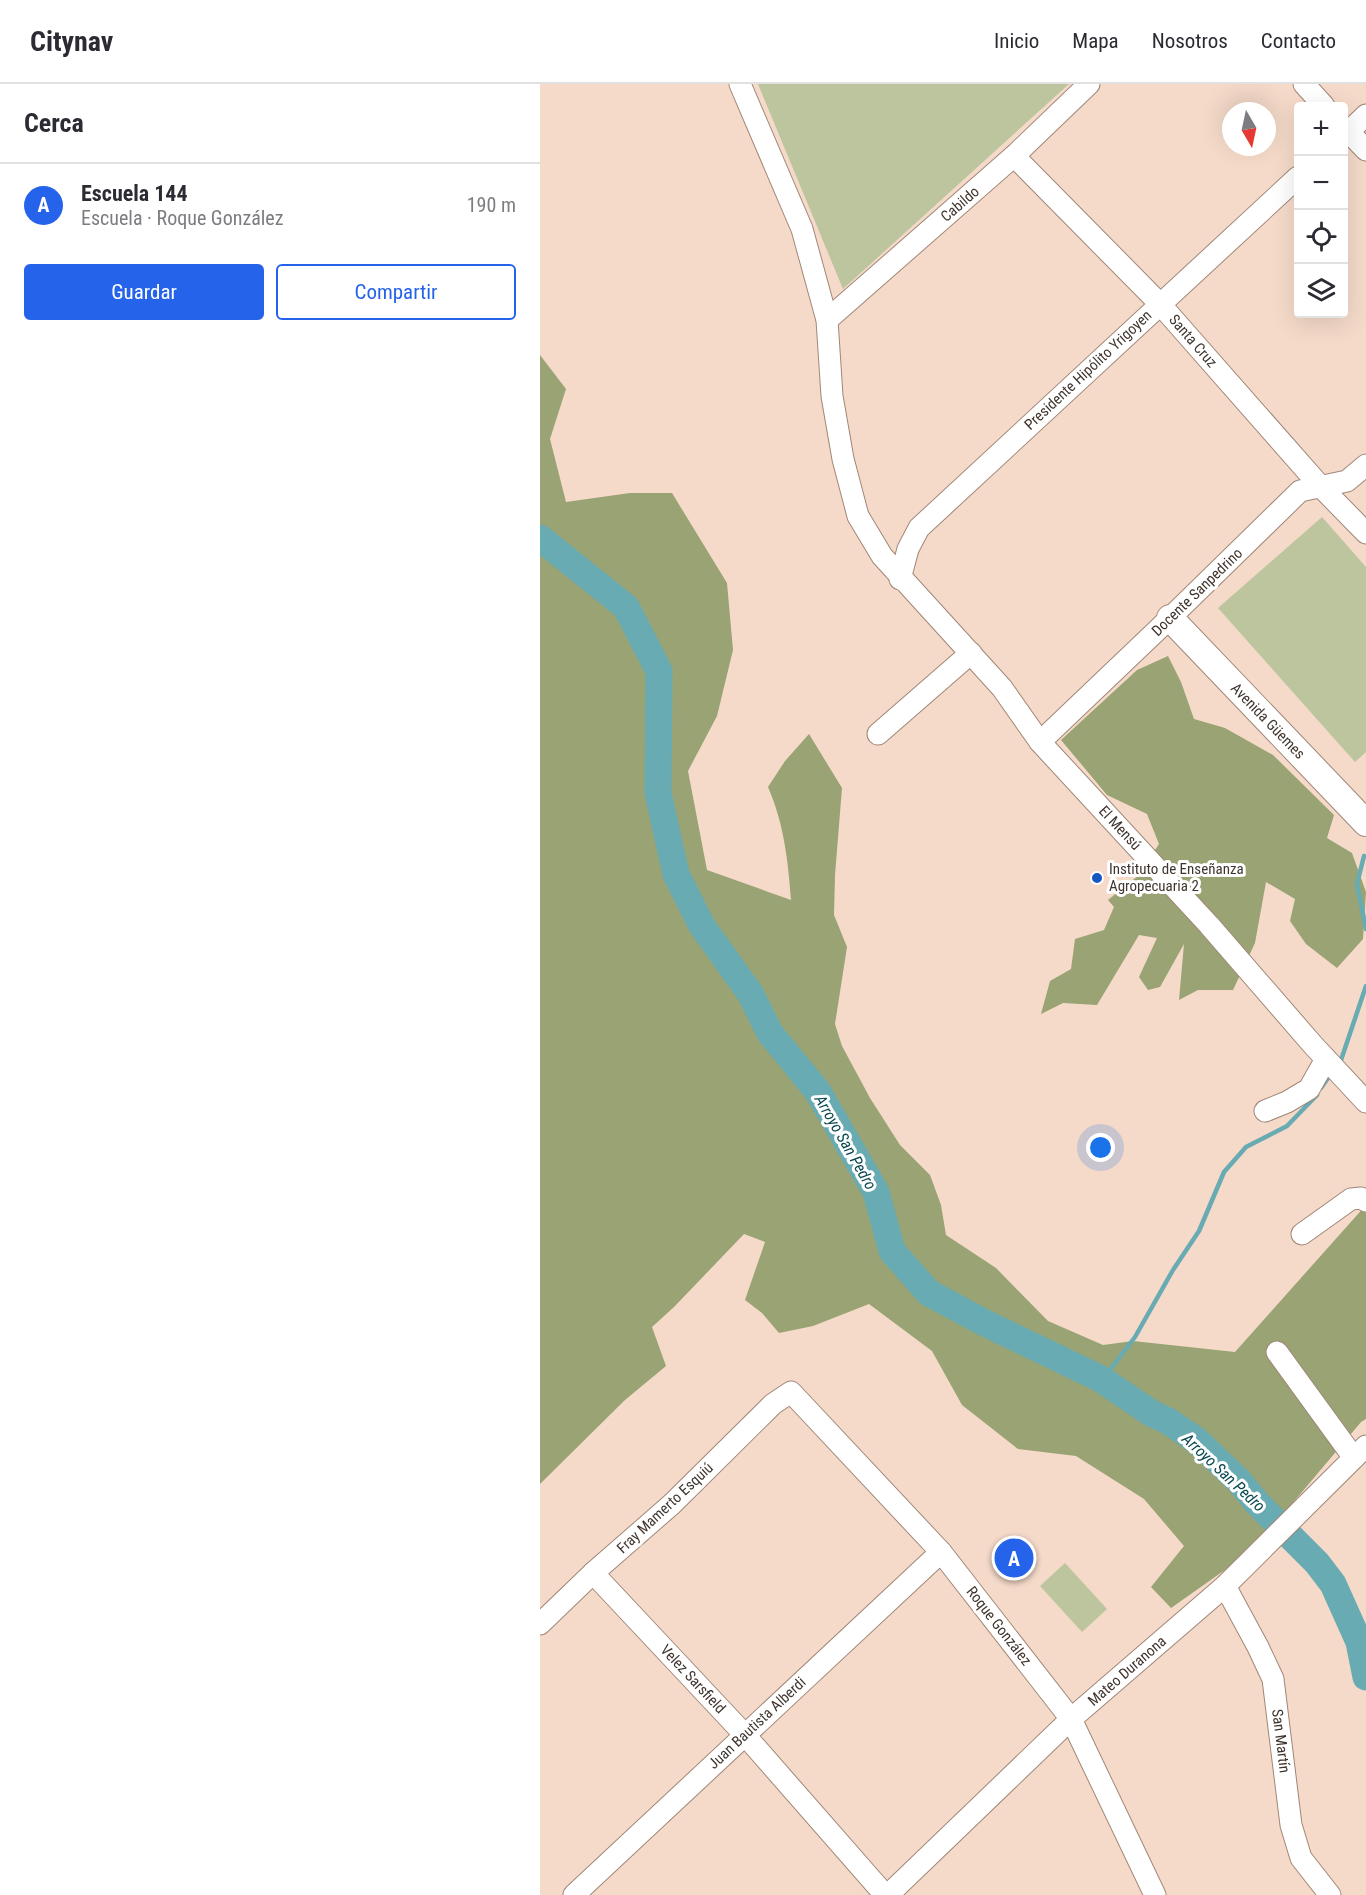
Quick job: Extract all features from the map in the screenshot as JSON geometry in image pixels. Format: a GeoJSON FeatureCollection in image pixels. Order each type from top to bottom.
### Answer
{"type":"FeatureCollection","features":[{"type":"Feature","properties":{"kind":"main road","name":"Avenida Güemes"},"geometry":{"type":"LineString","coordinates":[[1170,618],[1366,823]]}},
{"type":"Feature","properties":{"kind":"street","name":"El Mensú"},"geometry":{"type":"LineString","coordinates":[[740,84],[802,229],[826,320],[832,396],[843,459],[858,516],[882,556],[900,579],[1002,688],[1040,741],[1209,925],[1366,1102]]}},
{"type":"Feature","properties":{"kind":"street","name":"Cabildo"},"geometry":{"type":"LineString","coordinates":[[826,320],[1014,156],[1089,84]]}},
{"type":"Feature","properties":{"kind":"street"},"geometry":{"type":"LineString","coordinates":[[1304,84],[1320,102]]}},
{"type":"Feature","properties":{"kind":"street"},"geometry":{"type":"LineString","coordinates":[[1348,130],[1366,115]]}},
{"type":"Feature","properties":{"kind":"street"},"geometry":{"type":"LineString","coordinates":[[1348,135],[1366,150]]}},
{"type":"Feature","properties":{"kind":"street","name":"Santa Cruz"},"geometry":{"type":"LineString","coordinates":[[1014,156],[1160,304],[1321,487],[1366,533]]}},
{"type":"Feature","properties":{"kind":"street","name":"Presidente Hipólito Yrigoyen"},"geometry":{"type":"LineString","coordinates":[[900,579],[908,549],[919,528],[1294,182]]}},
{"type":"Feature","properties":{"kind":"street","name":"Docente Sanpedrino"},"geometry":{"type":"LineString","coordinates":[[1040,741],[1300,491],[1347,481],[1366,465]]}},
{"type":"Feature","properties":{"kind":"street"},"geometry":{"type":"LineString","coordinates":[[878,734],[971,653]]}},
{"type":"Feature","properties":{"kind":"street"},"geometry":{"type":"LineString","coordinates":[[1265,1111],[1309,1089],[1326,1059]]}},
{"type":"Feature","properties":{"kind":"street"},"geometry":{"type":"LineString","coordinates":[[1302,1234],[1351,1199],[1361,1198],[1366,1201]]}},
{"type":"Feature","properties":{"kind":"street"},"geometry":{"type":"LineString","coordinates":[[1277,1352],[1362,1451]]}},
{"type":"Feature","properties":{"kind":"street","name":"Roque González"},"geometry":{"type":"LineString","coordinates":[[790,1392],[941,1552],[1071,1719],[1155,1895]]}},
{"type":"Feature","properties":{"kind":"street","name":"Fray Mamerto Esquiú"},"geometry":{"type":"LineString","coordinates":[[540,1624],[593,1573],[672,1504],[773,1404],[790,1392]]}},
{"type":"Feature","properties":{"kind":"street","name":"Mateo Duranona"},"geometry":{"type":"LineString","coordinates":[[887,1895],[1071,1719],[1225,1586],[1362,1451]]}},
{"type":"Feature","properties":{"kind":"street","name":"Juan Bautista Alberdi"},"geometry":{"type":"LineString","coordinates":[[574,1895],[941,1552]]}},
{"type":"Feature","properties":{"kind":"street","name":"Velez Sarsfield"},"geometry":{"type":"LineString","coordinates":[[593,1573],[744,1734],[887,1895]]}},
{"type":"Feature","properties":{"kind":"street","name":"San Martín"},"geometry":{"type":"LineString","coordinates":[[1225,1586],[1258,1647],[1272,1679],[1291,1825],[1301,1858],[1330,1895]]}},
{"type":"Feature","properties":{"kind":"green space"},"geometry":{"type":"Polygon","coordinates":[[[758,84],[1069,84],[843,289],[758,84]]]}},
{"type":"Feature","properties":{"kind":"green space"},"geometry":{"type":"Polygon","coordinates":[[[540,355],[566,389],[550,439],[566,502],[630,493],[672,493],[727,583],[733,650],[717,716],[688,771],[707,870],[791,900],[784,842],[768,787],[785,761],[809,734],[842,788],[834,915],[847,947],[835,1024],[842,1046],[870,1098],[900,1145],[930,1175],[941,1205],[946,1235],[996,1268],[1048,1321],[1103,1345],[1133,1341],[1235,1352],[1366,1205],[1366,1419],[1361,1422],[1275,1524],[1239,1560],[1171,1608],[1151,1587],[1184,1546],[1144,1499],[1076,1456],[1018,1449],[962,1405],[932,1351],[869,1304],[813,1326],[779,1333],[762,1313],[745,1300],[765,1242],[744,1234],[652,1327],[666,1366],[625,1400],[540,1484],[540,355]]]}},
{"type":"Feature","properties":{"kind":"green space"},"geometry":{"type":"Polygon","coordinates":[[[1322,517],[1366,567],[1366,752],[1355,762],[1218,608],[1322,517]]]}},
{"type":"Feature","properties":{"kind":"green space"},"geometry":{"type":"Polygon","coordinates":[[[1168,656],[1181,682],[1194,719],[1225,728],[1273,755],[1334,815],[1327,838],[1352,853],[1366,892],[1363,939],[1337,968],[1306,944],[1290,921],[1295,899],[1266,882],[1255,943],[1233,990],[1198,990],[1179,1000],[1184,944],[1160,987],[1148,990],[1139,977],[1157,938],[1139,935],[1097,1005],[1063,1003],[1041,1014],[1050,981],[1071,969],[1075,939],[1104,930],[1114,907],[1108,900],[1138,876],[1159,844],[1147,814],[1107,795],[1061,740],[1137,670],[1168,656]]]}},
{"type":"Feature","properties":{"kind":"green space"},"geometry":{"type":"Polygon","coordinates":[[[1065,1563],[1107,1609],[1082,1632],[1040,1586],[1065,1563]]]}},
{"type":"Feature","properties":{"kind":"waterway","name":"Arroyo San Pedro"},"geometry":{"type":"LineString","coordinates":[[540,538],[626,607],[659,671],[658,793],[676,874],[702,926],[750,993],[770,1033],[818,1092],[876,1192],[892,1251],[929,1293],[1101,1379],[1196,1440],[1239,1481],[1257,1503],[1317,1563],[1333,1584],[1359,1642],[1366,1677]]}},
{"type":"Feature","properties":{"kind":"waterway"},"geometry":{"type":"LineString","coordinates":[[1364,856],[1357,884],[1366,929]]}},
{"type":"Feature","properties":{"kind":"waterway"},"geometry":{"type":"LineString","coordinates":[[1340,1063],[1366,986]]}},
{"type":"Feature","properties":{"kind":"waterway"},"geometry":{"type":"LineString","coordinates":[[1321,1088],[1328,1078]]}},
{"type":"Feature","properties":{"kind":"waterway"},"geometry":{"type":"LineString","coordinates":[[1101,1379],[1135,1337],[1173,1270],[1199,1231],[1224,1172],[1246,1147],[1287,1126],[1317,1095]]}},
{"type":"Feature","properties":{"kind":"place","name":"Instituto de Enseñanza Agropecuaria 2"},"geometry":{"type":"Point","coordinates":[1097,878]}},
{"type":"Feature","properties":{"kind":"place","name":"Escuela 144"},"geometry":{"type":"Point","coordinates":[1014,1558]}}]}
